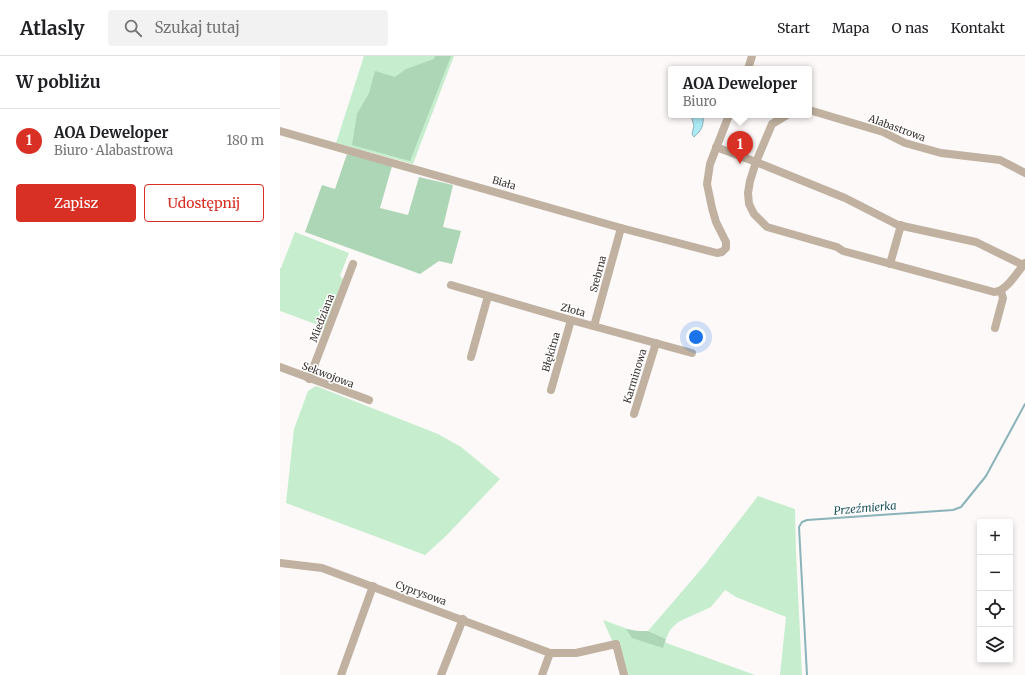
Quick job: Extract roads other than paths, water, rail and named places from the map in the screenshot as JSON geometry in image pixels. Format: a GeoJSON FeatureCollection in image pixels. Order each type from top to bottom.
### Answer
{"type":"FeatureCollection","features":[{"type":"Feature","properties":{"kind":"street"},"geometry":{"type":"LineString","coordinates":[[749,66],[752,56]]}},
{"type":"Feature","properties":{"kind":"street","name":"Alabastrowa"},"geometry":{"type":"LineString","coordinates":[[812,111],[884,132],[905,143],[941,153],[1000,160],[1025,173]]}},
{"type":"Feature","properties":{"kind":"street"},"geometry":{"type":"LineString","coordinates":[[728,118],[716,148],[756,162],[845,198],[900,225],[976,242],[1024,264],[1001,291],[991,291],[890,264],[767,227],[754,214],[749,204],[748,192],[756,162],[772,124],[782,118]]}},
{"type":"Feature","properties":{"kind":"street","name":"Biała"},"geometry":{"type":"LineString","coordinates":[[280,131],[621,228],[717,253],[722,252],[726,248],[726,242],[716,222],[707,184],[710,164],[716,148]]}},
{"type":"Feature","properties":{"kind":"street"},"geometry":{"type":"LineString","coordinates":[[890,264],[900,225]]}},
{"type":"Feature","properties":{"kind":"street","name":"Srebrna"},"geometry":{"type":"LineString","coordinates":[[594,326],[621,228]]}},
{"type":"Feature","properties":{"kind":"street","name":"Miedziana"},"geometry":{"type":"LineString","coordinates":[[309,379],[353,264]]}},
{"type":"Feature","properties":{"kind":"street","name":"Złota"},"geometry":{"type":"LineString","coordinates":[[451,284],[571,320],[692,353]]}},
{"type":"Feature","properties":{"kind":"street"},"geometry":{"type":"LineString","coordinates":[[995,328],[1003,298],[1001,291]]}},
{"type":"Feature","properties":{"kind":"street"},"geometry":{"type":"LineString","coordinates":[[471,357],[488,296]]}},
{"type":"Feature","properties":{"kind":"street","name":"Błękitna"},"geometry":{"type":"LineString","coordinates":[[551,390],[571,320]]}},
{"type":"Feature","properties":{"kind":"street","name":"Karminowa"},"geometry":{"type":"LineString","coordinates":[[634,414],[656,343]]}},
{"type":"Feature","properties":{"kind":"street","name":"Sekwojowa"},"geometry":{"type":"LineString","coordinates":[[280,368],[369,400]]}},
{"type":"Feature","properties":{"kind":"street","name":"Cyprysowa"},"geometry":{"type":"LineString","coordinates":[[280,563],[322,568],[550,653],[576,653],[616,644],[624,675]]}},
{"type":"Feature","properties":{"kind":"street"},"geometry":{"type":"LineString","coordinates":[[341,675],[373,586]]}},
{"type":"Feature","properties":{"kind":"street"},"geometry":{"type":"LineString","coordinates":[[441,675],[463,620]]}},
{"type":"Feature","properties":{"kind":"street"},"geometry":{"type":"LineString","coordinates":[[542,675],[550,653]]}},
{"type":"Feature","properties":{"kind":"water"},"geometry":{"type":"Polygon","coordinates":[[[692,118],[703,118],[702,127],[694,137],[692,134],[694,126],[692,118]]]}},
{"type":"Feature","properties":{"kind":"waterway","name":"Przeźmierka"},"geometry":{"type":"LineString","coordinates":[[807,675],[799,527],[802,522],[807,520],[953,510],[961,507],[986,476],[1025,404]]}},
{"type":"Feature","properties":{"kind":"place","name":"AOA Deweloper"},"geometry":{"type":"Point","coordinates":[740,164]}}]}
